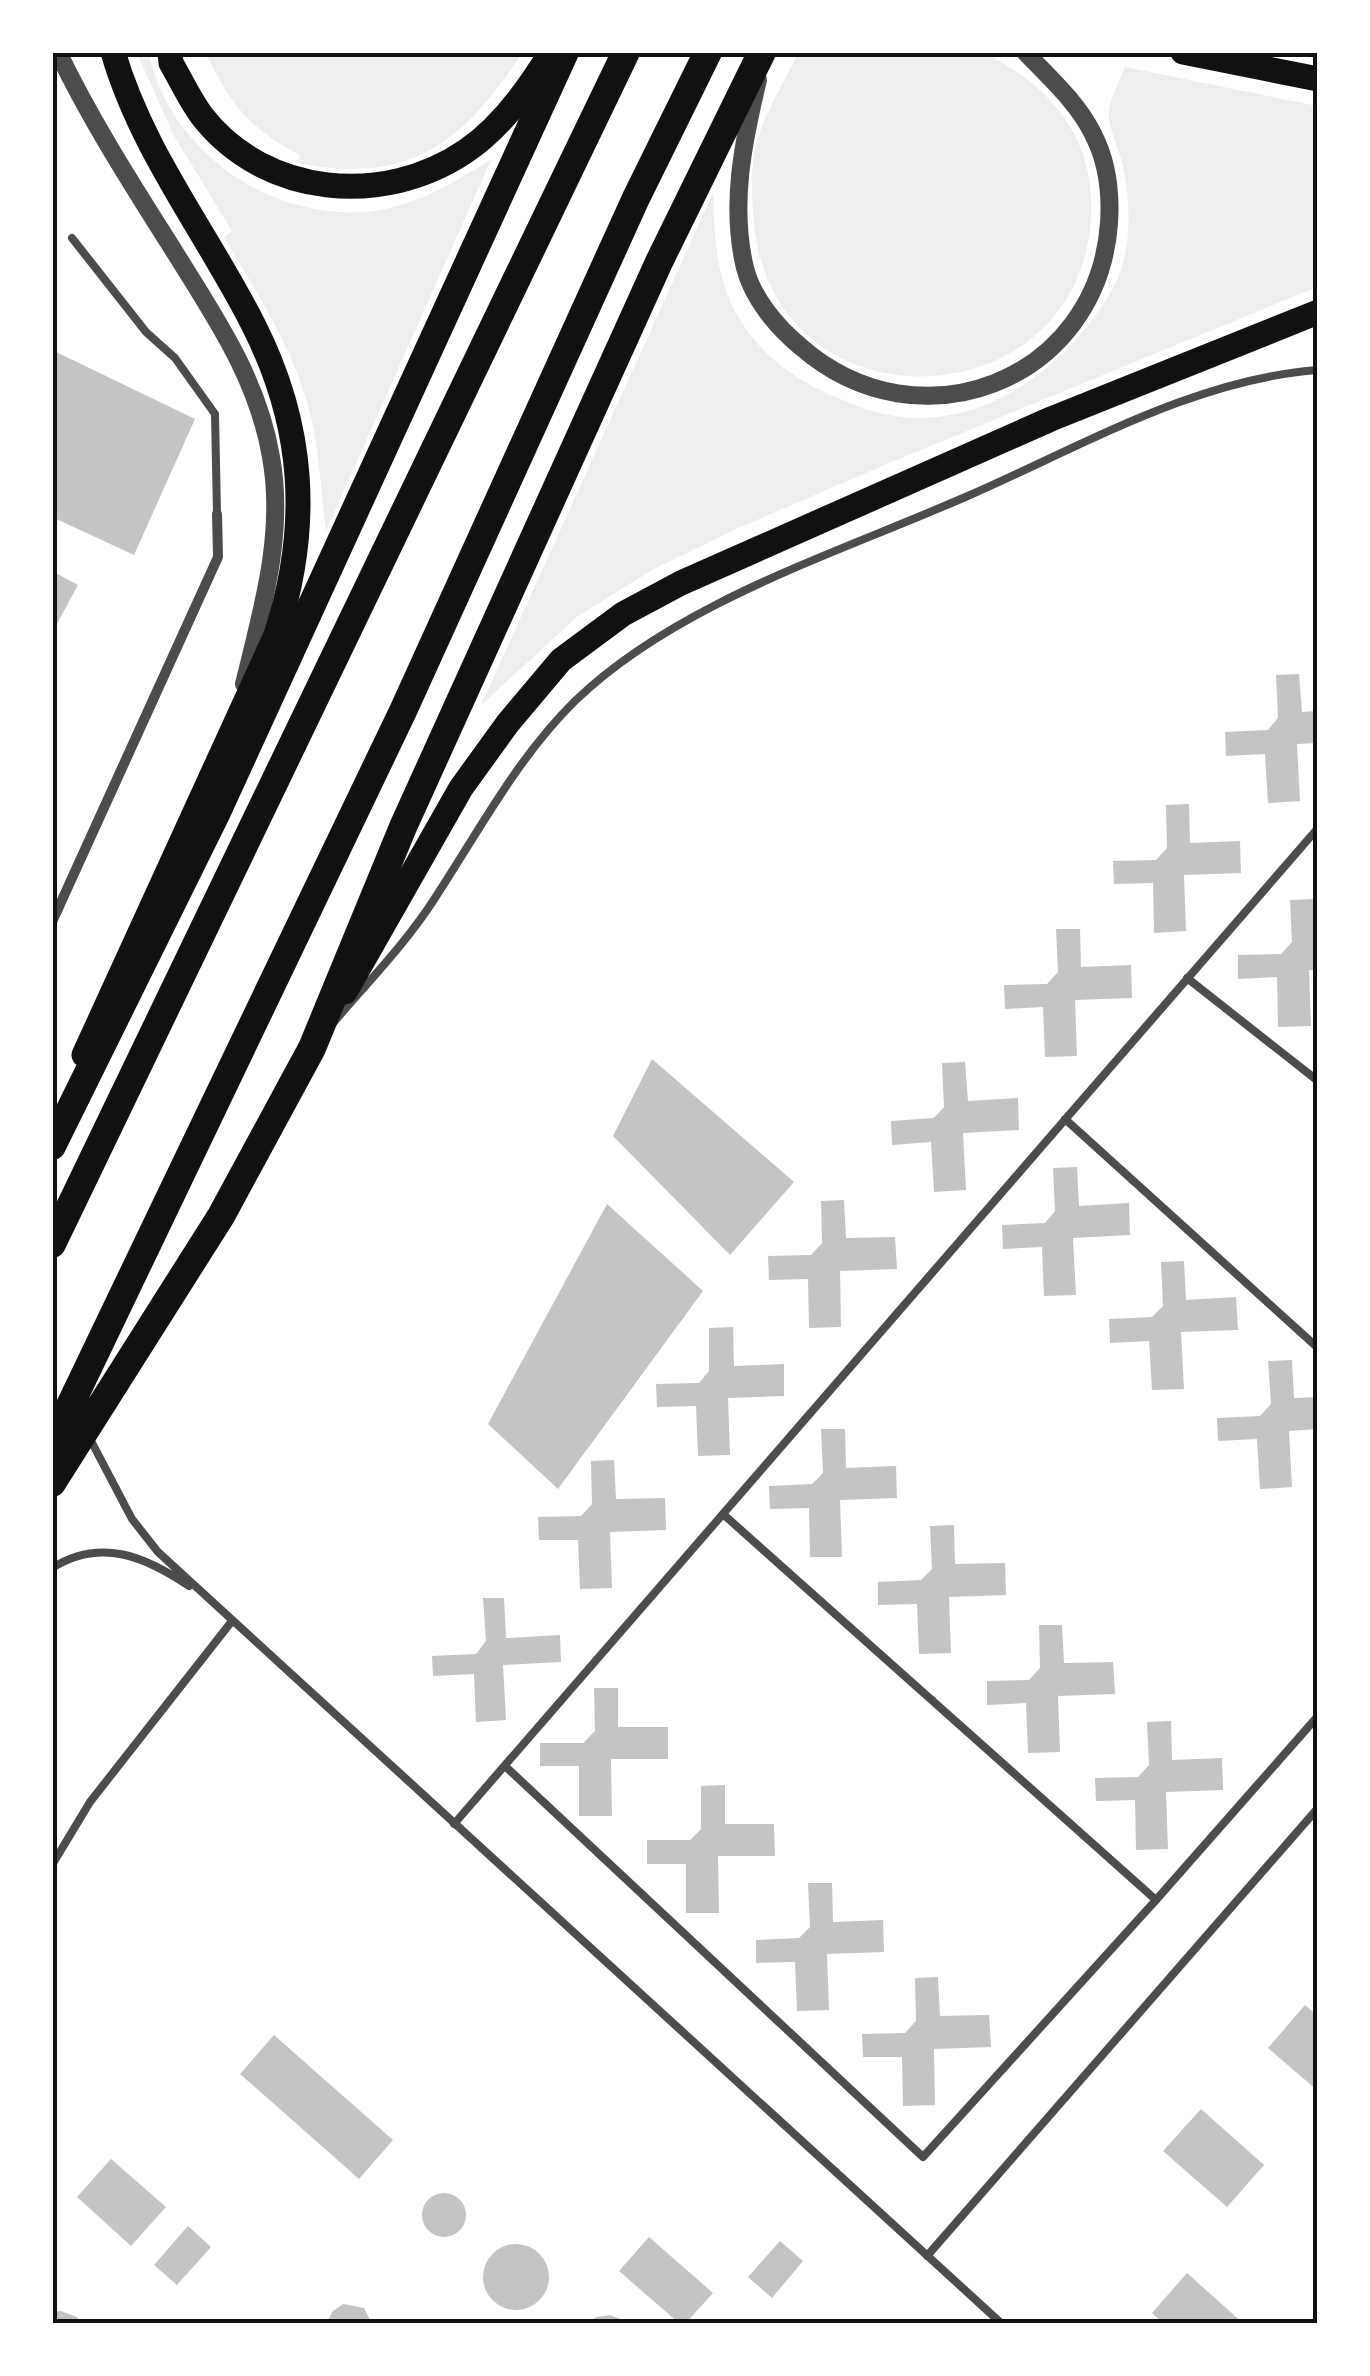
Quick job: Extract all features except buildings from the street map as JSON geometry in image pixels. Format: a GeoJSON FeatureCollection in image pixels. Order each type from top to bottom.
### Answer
{"type":"FeatureCollection","features":[{"type":"Feature","properties":{"kind":"highway"},"geometry":{"type":"LineString","coordinates":[[52,1146],[217,812],[565,52]]}},
{"type":"Feature","properties":{"kind":"highway"},"geometry":{"type":"LineString","coordinates":[[52,1244],[626,52]]}},
{"type":"Feature","properties":{"kind":"highway"},"geometry":{"type":"LineString","coordinates":[[52,1443],[403,711],[636,198],[708,52]]}},
{"type":"Feature","properties":{"kind":"highway"},"geometry":{"type":"LineString","coordinates":[[52,1483],[220,1216],[312,1048],[403,827],[660,262],[763,52]]}},
{"type":"Feature","properties":{"kind":"main road"},"geometry":{"type":"LineString","coordinates":[[52,1131],[99,1019],[276,635],[290,591],[297,550],[299,466],[284,399],[254,324],[142,128],[113,52]]}},
{"type":"Feature","properties":{"kind":"main road"},"geometry":{"type":"LineString","coordinates":[[170,52],[172,63],[202,116],[246,157],[302,182],[366,188],[426,173],[466,151],[496,125],[551,52]]}},
{"type":"Feature","properties":{"kind":"main road"},"geometry":{"type":"LineString","coordinates":[[1183,52],[1318,79]]}},
{"type":"Feature","properties":{"kind":"main road"},"geometry":{"type":"LineString","coordinates":[[312,1048],[461,788],[561,660],[623,614],[680,583],[1033,427],[1318,312]]}},
{"type":"Feature","properties":{"kind":"street"},"geometry":{"type":"LineString","coordinates":[[58,52],[132,185],[232,344],[262,416],[273,474],[271,564],[233,730]]}},
{"type":"Feature","properties":{"kind":"street"},"geometry":{"type":"LineString","coordinates":[[763,52],[741,150],[738,209],[746,270],[775,325],[824,368],[876,391],[936,398],[991,385],[1044,356],[1084,308],[1107,254],[1111,192],[1093,134],[1057,85],[1025,52]]}},
{"type":"Feature","properties":{"kind":"street"},"geometry":{"type":"LineString","coordinates":[[52,922],[218,557],[217,514]]}},
{"type":"Feature","properties":{"kind":"lane"},"geometry":{"type":"LineString","coordinates":[[72,238],[146,332],[175,358],[215,414],[217,514]]}},
{"type":"Feature","properties":{"kind":"lane"},"geometry":{"type":"LineString","coordinates":[[312,1048],[432,902],[524,759],[576,701],[640,648],[723,601],[1171,406],[1260,377],[1318,370]]}},
{"type":"Feature","properties":{"kind":"lane"},"geometry":{"type":"LineString","coordinates":[[454,1824],[1318,828]]}},
{"type":"Feature","properties":{"kind":"lane"},"geometry":{"type":"LineString","coordinates":[[1187,978],[1318,1082]]}},
{"type":"Feature","properties":{"kind":"lane"},"geometry":{"type":"LineString","coordinates":[[1065,1119],[1318,1348]]}},
{"type":"Feature","properties":{"kind":"lane"},"geometry":{"type":"LineString","coordinates":[[78,1387],[86,1430],[110,1482],[158,1552],[1002,2324]]}},
{"type":"Feature","properties":{"kind":"lane"},"geometry":{"type":"LineString","coordinates":[[723,1514],[1156,1900]]}},
{"type":"Feature","properties":{"kind":"lane"},"geometry":{"type":"LineString","coordinates":[[52,1568],[71,1556],[115,1552],[156,1564],[206,1596]]}},
{"type":"Feature","properties":{"kind":"lane"},"geometry":{"type":"LineString","coordinates":[[52,1865],[90,1802],[232,1620]]}},
{"type":"Feature","properties":{"kind":"lane"},"geometry":{"type":"LineString","coordinates":[[505,1766],[923,2157],[1318,1716]]}},
{"type":"Feature","properties":{"kind":"lane"},"geometry":{"type":"LineString","coordinates":[[927,2256],[1318,1808]]}},
{"type":"Feature","properties":{"kind":"shaded area"},"geometry":{"type":"Polygon","coordinates":[[[137,53],[149,53],[162,92],[183,127],[211,157],[244,182],[281,200],[320,210],[361,212],[402,205],[437,191],[491,160],[326,531],[314,431],[296,369],[224,237],[232,231],[173,134],[137,53]]]}},
{"type":"Feature","properties":{"kind":"shaded area"},"geometry":{"type":"Polygon","coordinates":[[[206,53],[522,53],[478,111],[430,150],[402,162],[337,169],[298,163],[300,155],[255,125],[233,101],[206,53]]]}},
{"type":"Feature","properties":{"kind":"shaded area"},"geometry":{"type":"Polygon","coordinates":[[[798,53],[983,53],[1042,92],[1071,128],[1081,149],[1091,196],[1080,270],[1046,326],[995,361],[935,376],[873,370],[818,344],[775,295],[754,225],[752,177],[758,137],[798,53]]]}},
{"type":"Feature","properties":{"kind":"shaded area"},"geometry":{"type":"Polygon","coordinates":[[[1125,67],[1317,106],[1317,287],[889,463],[654,569],[578,616],[481,705],[713,193],[716,242],[725,289],[748,332],[782,367],[809,384],[869,410],[924,418],[957,414],[1020,388],[1048,367],[1095,317],[1113,288],[1124,259],[1128,210],[1125,177],[1109,110],[1125,67]]]}}]}
